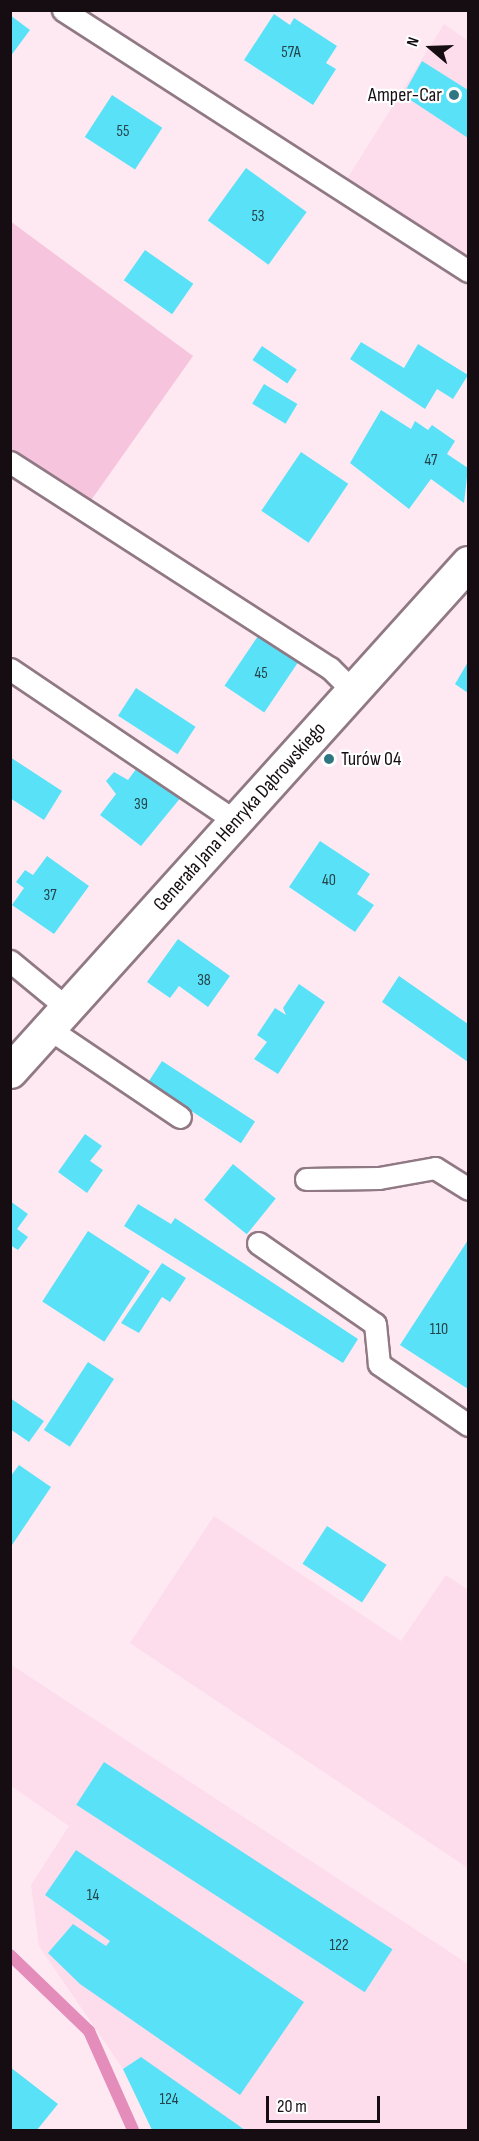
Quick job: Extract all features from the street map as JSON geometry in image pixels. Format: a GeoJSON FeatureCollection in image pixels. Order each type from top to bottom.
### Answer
{"type":"FeatureCollection","features":[{"type":"Feature","properties":{"kind":"street","name":"Generała Jana Henryka Dąbrowskiego"},"geometry":{"type":"LineString","coordinates":[[10,1071],[468,562]]}},
{"type":"Feature","properties":{"kind":"lane"},"geometry":{"type":"LineString","coordinates":[[63,10],[468,271]]}},
{"type":"Feature","properties":{"kind":"lane"},"geometry":{"type":"LineString","coordinates":[[10,462],[330,668],[353,691]]}},
{"type":"Feature","properties":{"kind":"lane"},"geometry":{"type":"LineString","coordinates":[[10,669],[236,821]]}},
{"type":"Feature","properties":{"kind":"lane"},"geometry":{"type":"LineString","coordinates":[[10,961],[58,1018],[180,1117]]}},
{"type":"Feature","properties":{"kind":"lane"},"geometry":{"type":"LineString","coordinates":[[306,1179],[379,1178],[435,1168],[468,1189]]}},
{"type":"Feature","properties":{"kind":"lane"},"geometry":{"type":"LineString","coordinates":[[258,1244],[375,1324],[379,1364],[468,1425]]}},
{"type":"Feature","properties":{"kind":"shaded area"},"geometry":{"type":"Polygon","coordinates":[[[444,24],[468,41],[468,258],[347,179],[444,24]]]}},
{"type":"Feature","properties":{"kind":"shaded area"},"geometry":{"type":"Polygon","coordinates":[[[10,221],[193,356],[87,506],[11,454],[10,221]]]}},
{"type":"Feature","properties":{"kind":"shaded area"},"geometry":{"type":"Polygon","coordinates":[[[214,1516],[401,1641],[446,1575],[468,1590],[468,1868],[130,1643],[214,1516]]]}},
{"type":"Feature","properties":{"kind":"shaded area"},"geometry":{"type":"Polygon","coordinates":[[[10,1664],[468,1964],[468,2130],[152,2130],[123,2069],[39,1946],[31,1885],[69,1826],[11,1786],[10,1664]]]}},
{"type":"Feature","properties":{"kind":"building"},"geometry":{"type":"Polygon","coordinates":[[[274,14],[290,25],[294,18],[337,46],[326,63],[336,69],[313,105],[244,60],[274,14]]]}},
{"type":"Feature","properties":{"kind":"building"},"geometry":{"type":"Polygon","coordinates":[[[10,15],[30,30],[10,57],[10,15]]]}},
{"type":"Feature","properties":{"kind":"building"},"geometry":{"type":"Polygon","coordinates":[[[422,61],[468,90],[468,138],[403,95],[422,61]]]}},
{"type":"Feature","properties":{"kind":"building"},"geometry":{"type":"Polygon","coordinates":[[[112,95],[162,128],[135,170],[85,137],[112,95]]]}},
{"type":"Feature","properties":{"kind":"building"},"geometry":{"type":"Polygon","coordinates":[[[246,168],[307,212],[268,265],[208,221],[246,168]]]}},
{"type":"Feature","properties":{"kind":"building"},"geometry":{"type":"Polygon","coordinates":[[[145,250],[193,284],[172,314],[124,280],[145,250]]]}},
{"type":"Feature","properties":{"kind":"building"},"geometry":{"type":"Polygon","coordinates":[[[361,342],[404,368],[418,344],[468,375],[453,399],[437,389],[425,409],[350,359],[361,342]]]}},
{"type":"Feature","properties":{"kind":"building"},"geometry":{"type":"Polygon","coordinates":[[[262,346],[297,369],[287,384],[252,360],[262,346]]]}},
{"type":"Feature","properties":{"kind":"building"},"geometry":{"type":"Polygon","coordinates":[[[264,384],[297,404],[286,424],[252,404],[264,384]]]}},
{"type":"Feature","properties":{"kind":"building"},"geometry":{"type":"Polygon","coordinates":[[[381,410],[411,429],[415,421],[428,430],[432,425],[455,441],[447,454],[468,468],[464,503],[431,479],[409,509],[350,463],[381,410]]]}},
{"type":"Feature","properties":{"kind":"building"},"geometry":{"type":"Polygon","coordinates":[[[301,452],[348,484],[309,543],[261,511],[301,452]]]}},
{"type":"Feature","properties":{"kind":"building"},"geometry":{"type":"Polygon","coordinates":[[[258,636],[298,663],[264,713],[224,686],[258,636]]]}},
{"type":"Feature","properties":{"kind":"building"},"geometry":{"type":"Polygon","coordinates":[[[468,662],[468,693],[455,684],[468,662]]]}},
{"type":"Feature","properties":{"kind":"building"},"geometry":{"type":"Polygon","coordinates":[[[136,688],[196,727],[178,754],[118,716],[136,688]]]}},
{"type":"Feature","properties":{"kind":"building"},"geometry":{"type":"Polygon","coordinates":[[[10,757],[62,791],[44,820],[10,798],[10,757]]]}},
{"type":"Feature","properties":{"kind":"building"},"geometry":{"type":"Polygon","coordinates":[[[139,765],[182,796],[141,846],[100,815],[116,794],[106,781],[114,772],[128,780],[139,765]]]}},
{"type":"Feature","properties":{"kind":"building"},"geometry":{"type":"Polygon","coordinates":[[[320,841],[370,874],[357,894],[374,905],[355,932],[289,887],[320,841]]]}},
{"type":"Feature","properties":{"kind":"building"},"geometry":{"type":"Polygon","coordinates":[[[47,856],[89,886],[54,934],[12,905],[24,888],[16,882],[25,870],[33,875],[47,856]]]}},
{"type":"Feature","properties":{"kind":"building"},"geometry":{"type":"Polygon","coordinates":[[[178,939],[230,976],[208,1007],[179,986],[170,998],[147,982],[178,939]]]}},
{"type":"Feature","properties":{"kind":"building"},"geometry":{"type":"Polygon","coordinates":[[[399,976],[468,1024],[468,1062],[382,1002],[399,976]]]}},
{"type":"Feature","properties":{"kind":"building"},"geometry":{"type":"Polygon","coordinates":[[[299,984],[325,1002],[278,1074],[254,1059],[267,1042],[257,1035],[275,1008],[286,1015],[283,1008],[299,984]]]}},
{"type":"Feature","properties":{"kind":"building"},"geometry":{"type":"Polygon","coordinates":[[[162,1061],[255,1121],[241,1143],[148,1083],[162,1061]]]}},
{"type":"Feature","properties":{"kind":"building"},"geometry":{"type":"Polygon","coordinates":[[[85,1134],[102,1146],[90,1161],[103,1170],[87,1193],[58,1172],[85,1134]]]}},
{"type":"Feature","properties":{"kind":"building"},"geometry":{"type":"Polygon","coordinates":[[[233,1164],[276,1199],[247,1234],[204,1200],[233,1164]]]}},
{"type":"Feature","properties":{"kind":"building"},"geometry":{"type":"Polygon","coordinates":[[[10,1201],[28,1214],[17,1229],[28,1237],[18,1250],[10,1245],[10,1201]]]}},
{"type":"Feature","properties":{"kind":"building"},"geometry":{"type":"Polygon","coordinates":[[[138,1204],[171,1224],[175,1218],[358,1339],[343,1363],[124,1226],[138,1204]]]}},
{"type":"Feature","properties":{"kind":"building"},"geometry":{"type":"Polygon","coordinates":[[[88,1231],[150,1271],[104,1342],[42,1301],[88,1231]]]}},
{"type":"Feature","properties":{"kind":"building"},"geometry":{"type":"Polygon","coordinates":[[[468,1240],[468,1389],[400,1345],[468,1240]]]}},
{"type":"Feature","properties":{"kind":"building"},"geometry":{"type":"Polygon","coordinates":[[[162,1263],[186,1278],[170,1302],[162,1297],[139,1333],[121,1323],[162,1263]]]}},
{"type":"Feature","properties":{"kind":"building"},"geometry":{"type":"Polygon","coordinates":[[[88,1362],[114,1379],[70,1447],[44,1430],[88,1362]]]}},
{"type":"Feature","properties":{"kind":"building"},"geometry":{"type":"Polygon","coordinates":[[[10,1398],[44,1421],[29,1442],[10,1429],[10,1398]]]}},
{"type":"Feature","properties":{"kind":"building"},"geometry":{"type":"Polygon","coordinates":[[[19,1465],[51,1487],[10,1548],[10,1477],[19,1465]]]}},
{"type":"Feature","properties":{"kind":"building"},"geometry":{"type":"Polygon","coordinates":[[[327,1526],[387,1565],[362,1602],[302,1564],[327,1526]]]}},
{"type":"Feature","properties":{"kind":"building"},"geometry":{"type":"Polygon","coordinates":[[[104,1762],[393,1949],[365,1992],[76,1805],[104,1762]]]}},
{"type":"Feature","properties":{"kind":"building"},"geometry":{"type":"Polygon","coordinates":[[[76,1850],[304,2002],[240,2095],[80,1984],[48,1953],[73,1924],[106,1946],[110,1941],[45,1895],[76,1850]]]}},
{"type":"Feature","properties":{"kind":"building"},"geometry":{"type":"Polygon","coordinates":[[[141,2057],[245,2130],[152,2130],[123,2069],[141,2057]]]}},
{"type":"Feature","properties":{"kind":"building"},"geometry":{"type":"Polygon","coordinates":[[[10,2067],[58,2104],[37,2130],[10,2130],[10,2067]]]}},
{"type":"Feature","properties":{"kind":"waterway"},"geometry":{"type":"LineString","coordinates":[[10,1955],[89,2031],[133,2130]]}},
{"type":"Feature","properties":{"kind":"place","name":"Amper-Car"},"geometry":{"type":"Point","coordinates":[454,95]}},
{"type":"Feature","properties":{"kind":"place","name":"Turów 04"},"geometry":{"type":"Point","coordinates":[329,759]}}]}
